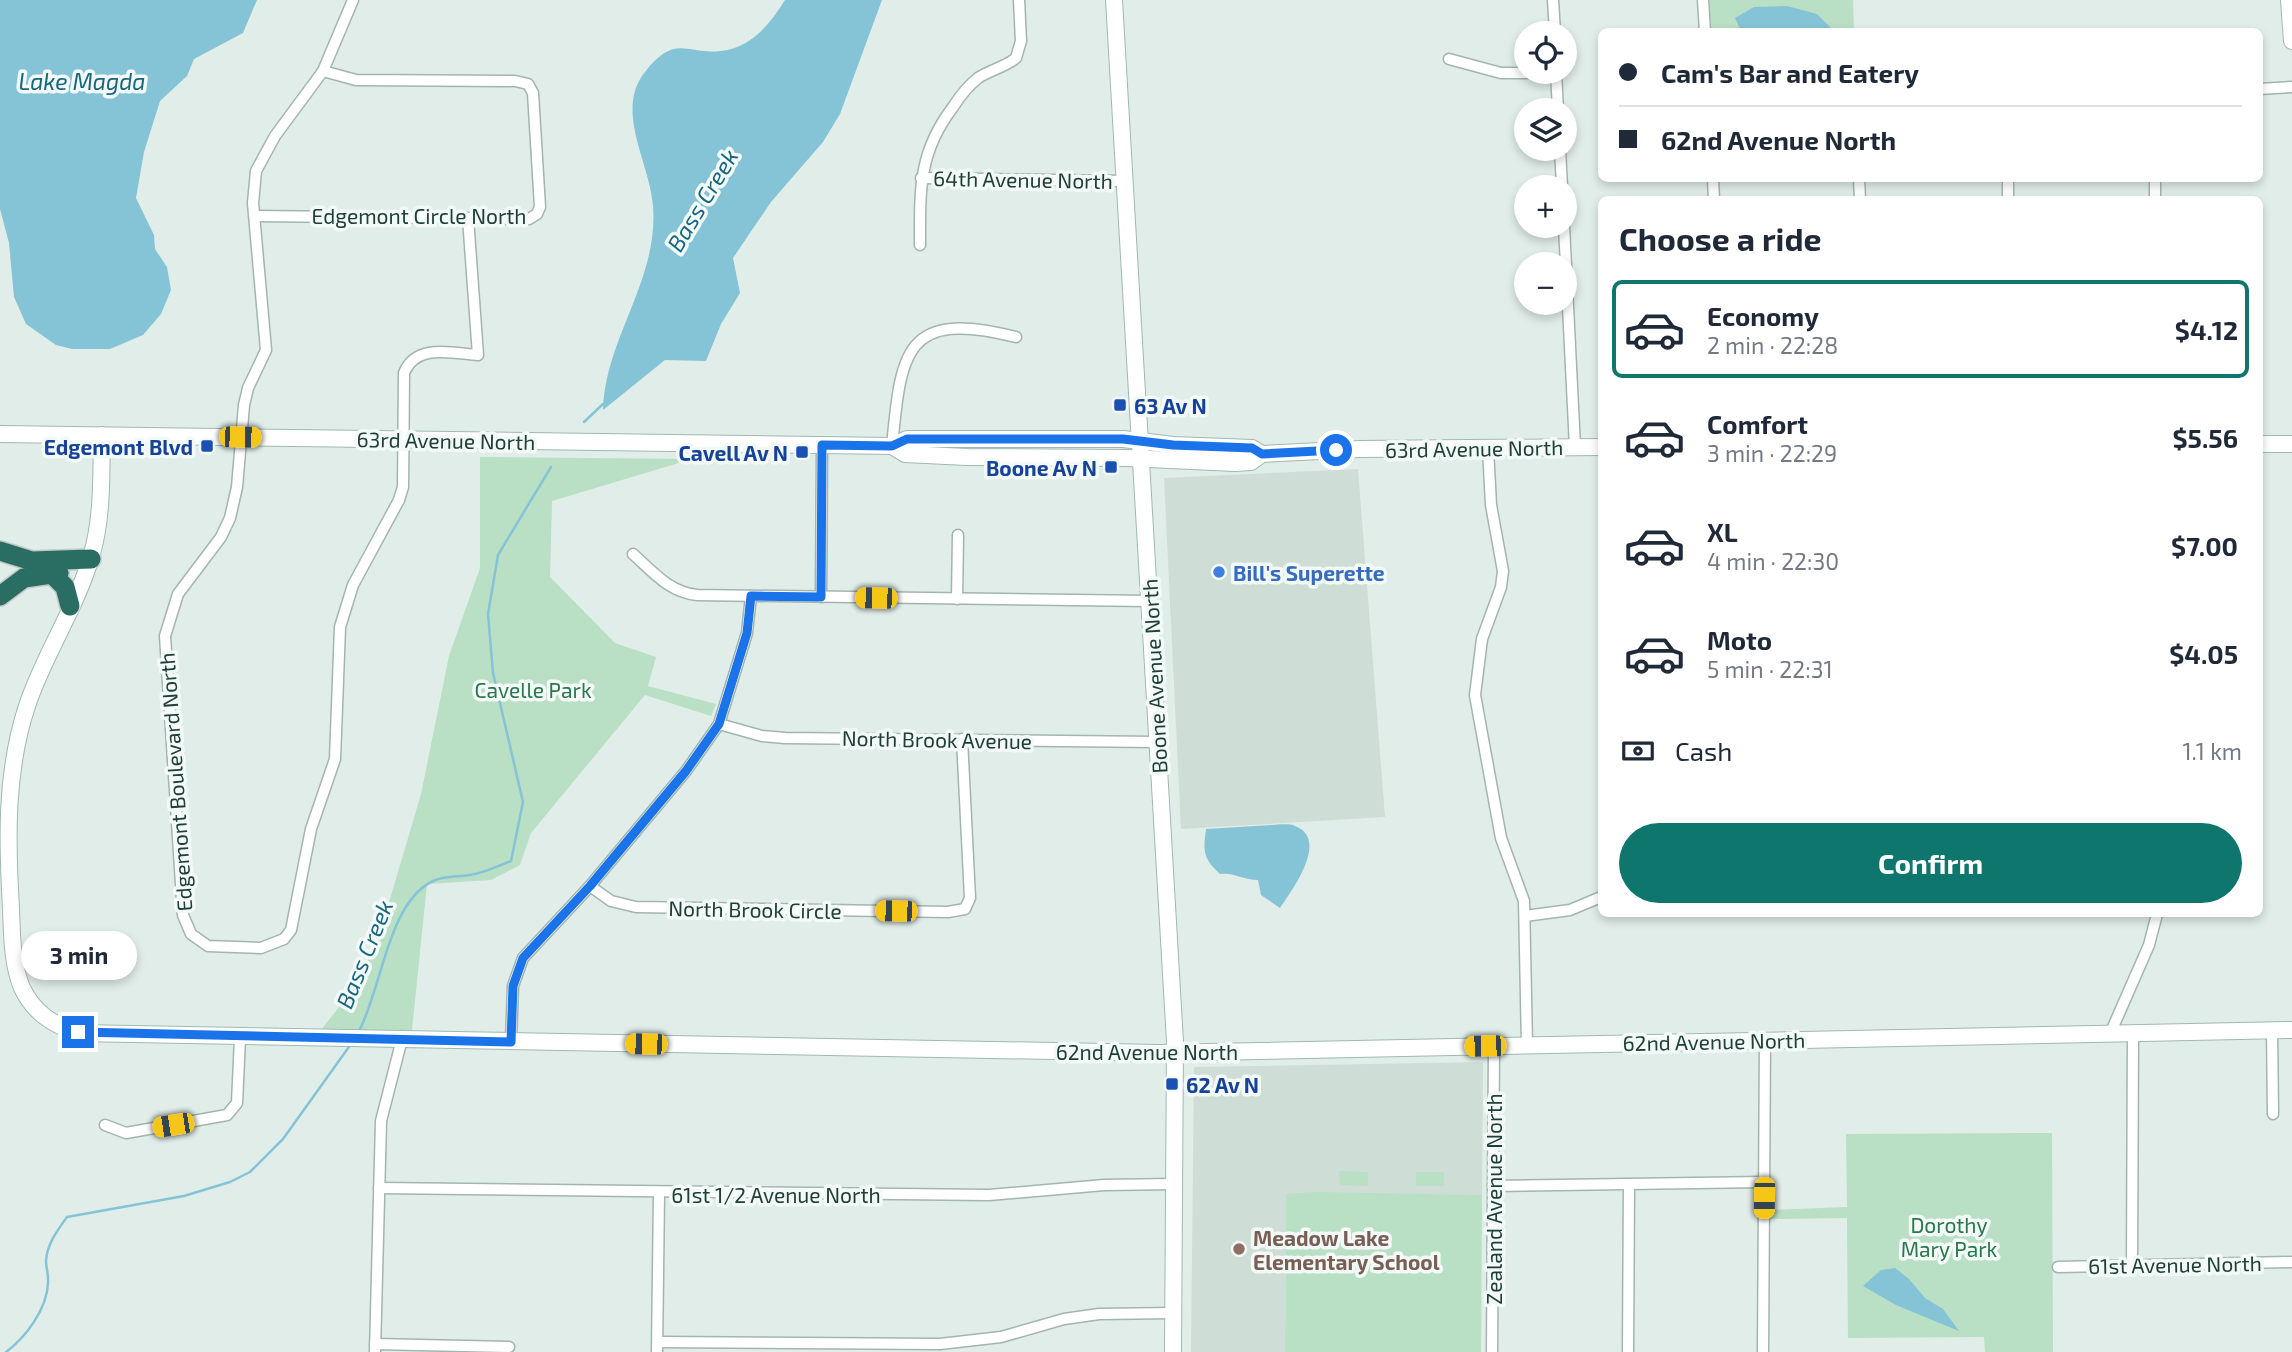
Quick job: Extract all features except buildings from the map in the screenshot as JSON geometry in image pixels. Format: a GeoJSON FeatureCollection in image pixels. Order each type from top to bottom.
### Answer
{"type":"FeatureCollection","features":[{"type":"Feature","properties":{"kind":"highway"},"geometry":{"type":"LineString","coordinates":[[0,551],[32,561],[88,566]]}},
{"type":"Feature","properties":{"kind":"highway"},"geometry":{"type":"LineString","coordinates":[[0,596],[24,578],[88,566]]}},
{"type":"Feature","properties":{"kind":"highway"},"geometry":{"type":"LineString","coordinates":[[51,573],[65,587],[70,606]]}},
{"type":"Feature","properties":{"kind":"street","name":"Edgemont Boulevard North"},"geometry":{"type":"LineString","coordinates":[[353,0],[323,71],[266,149],[256,171],[253,189],[266,350],[248,388],[240,437],[237,487],[230,518],[221,537],[178,594],[167,625],[165,659],[185,925],[198,942],[208,946],[273,945],[291,930],[311,829],[335,759],[340,627],[353,585],[399,500],[404,474],[404,373],[408,363],[422,353],[478,355],[468,218]]}},
{"type":"Feature","properties":{"kind":"street"},"geometry":{"type":"LineString","coordinates":[[920,245],[921,178],[927,150],[936,131],[967,88],[979,77],[1010,63],[1020,51],[1019,0]]}},
{"type":"Feature","properties":{"kind":"street","name":"Boone Avenue North"},"geometry":{"type":"LineString","coordinates":[[1114,0],[1175,1053],[1173,1352]]}},
{"type":"Feature","properties":{"kind":"street"},"geometry":{"type":"LineString","coordinates":[[1553,0],[1554,21]]}},
{"type":"Feature","properties":{"kind":"street"},"geometry":{"type":"LineString","coordinates":[[1703,0],[1705,28]]}},
{"type":"Feature","properties":{"kind":"street"},"geometry":{"type":"LineString","coordinates":[[2289,0],[2292,41]]}},
{"type":"Feature","properties":{"kind":"street"},"geometry":{"type":"LineString","coordinates":[[1448,59],[1501,73],[1514,73]]}},
{"type":"Feature","properties":{"kind":"street","name":"Edgemont Circle North"},"geometry":{"type":"LineString","coordinates":[[255,216],[529,219],[537,214],[540,207],[533,93],[528,84],[515,81],[356,80],[323,71]]}},
{"type":"Feature","properties":{"kind":"street"},"geometry":{"type":"LineString","coordinates":[[2263,89],[2292,88]]}},
{"type":"Feature","properties":{"kind":"street","name":"64th Avenue North"},"geometry":{"type":"LineString","coordinates":[[921,178],[1125,181]]}},
{"type":"Feature","properties":{"kind":"street"},"geometry":{"type":"LineString","coordinates":[[1565,238],[1575,447]]}},
{"type":"Feature","properties":{"kind":"street"},"geometry":{"type":"LineString","coordinates":[[892,446],[897,385],[908,354],[920,342],[933,333],[963,328],[1016,337]]}},
{"type":"Feature","properties":{"kind":"street","name":"63rd Avenue North"},"geometry":{"type":"LineString","coordinates":[[0,434],[892,446],[907,439],[1139,440],[1173,445],[1252,448],[1262,454],[1598,447]]}},
{"type":"Feature","properties":{"kind":"street"},"geometry":{"type":"LineString","coordinates":[[70,606],[88,566],[100,506],[102,435]]}},
{"type":"Feature","properties":{"kind":"street"},"geometry":{"type":"LineString","coordinates":[[2263,444],[2292,444]]}},
{"type":"Feature","properties":{"kind":"street"},"geometry":{"type":"LineString","coordinates":[[821,597],[822,445]]}},
{"type":"Feature","properties":{"kind":"street","name":"63rd Avenue North"},"geometry":{"type":"LineString","coordinates":[[892,446],[905,454],[967,457],[1251,462],[1262,454]]}},
{"type":"Feature","properties":{"kind":"street"},"geometry":{"type":"LineString","coordinates":[[1488,448],[1491,505],[1503,572],[1501,587],[1482,639],[1475,695],[1501,838],[1521,886],[1525,916],[1527,1045]]}},
{"type":"Feature","properties":{"kind":"street"},"geometry":{"type":"LineString","coordinates":[[957,599],[958,535]]}},
{"type":"Feature","properties":{"kind":"street"},"geometry":{"type":"LineString","coordinates":[[633,554],[676,591],[697,595],[1149,601]]}},
{"type":"Feature","properties":{"kind":"street"},"geometry":{"type":"LineString","coordinates":[[511,1042],[513,986],[523,958],[590,886],[686,771],[719,724],[747,633],[751,596]]}},
{"type":"Feature","properties":{"kind":"street","name":"62nd Avenue North"},"geometry":{"type":"LineString","coordinates":[[70,606],[40,670],[27,706],[10,784],[8,826],[12,932],[22,987],[38,1011],[50,1022],[78,1032],[240,1038],[1175,1053],[2292,1030]]}},
{"type":"Feature","properties":{"kind":"street","name":"North Brook Avenue"},"geometry":{"type":"LineString","coordinates":[[719,724],[762,736],[785,738],[1157,743]]}},
{"type":"Feature","properties":{"kind":"street","name":"North Brook Circle"},"geometry":{"type":"LineString","coordinates":[[590,886],[611,901],[636,907],[948,912],[965,909],[970,898],[962,739]]}},
{"type":"Feature","properties":{"kind":"street"},"geometry":{"type":"LineString","coordinates":[[1525,916],[1570,910],[1598,898]]}},
{"type":"Feature","properties":{"kind":"street"},"geometry":{"type":"LineString","coordinates":[[2110,1034],[2149,945],[2156,917]]}},
{"type":"Feature","properties":{"kind":"street"},"geometry":{"type":"LineString","coordinates":[[2272,1030],[2273,1114]]}},
{"type":"Feature","properties":{"kind":"street"},"geometry":{"type":"LineString","coordinates":[[2132,1265],[2133,1033]]}},
{"type":"Feature","properties":{"kind":"street"},"geometry":{"type":"LineString","coordinates":[[105,1125],[126,1133],[227,1115],[237,1103],[240,1038]]}},
{"type":"Feature","properties":{"kind":"street"},"geometry":{"type":"LineString","coordinates":[[402,1039],[382,1121],[375,1348],[509,1348]]}},
{"type":"Feature","properties":{"kind":"street"},"geometry":{"type":"LineString","coordinates":[[1763,1352],[1765,1040]]}},
{"type":"Feature","properties":{"kind":"street","name":"Zealand Avenue North"},"geometry":{"type":"LineString","coordinates":[[1492,1352],[1494,1045]]}},
{"type":"Feature","properties":{"kind":"street"},"geometry":{"type":"LineString","coordinates":[[1493,1186],[1764,1182]]}},
{"type":"Feature","properties":{"kind":"street","name":"61st 1/2 Avenue North"},"geometry":{"type":"LineString","coordinates":[[379,1188],[659,1194],[989,1195],[1104,1185],[1174,1184]]}},
{"type":"Feature","properties":{"kind":"street"},"geometry":{"type":"LineString","coordinates":[[1628,1352],[1629,1185]]}},
{"type":"Feature","properties":{"kind":"street"},"geometry":{"type":"LineString","coordinates":[[659,1194],[658,1347],[950,1344],[1001,1338],[1064,1319],[1099,1314],[1173,1313]]}},
{"type":"Feature","properties":{"kind":"street","name":"61st Avenue North"},"geometry":{"type":"LineString","coordinates":[[2058,1267],[2292,1262]]}},
{"type":"Feature","properties":{"kind":"shaded area"},"geometry":{"type":"Polygon","coordinates":[[[1358,469],[1385,817],[1181,829],[1164,478],[1358,469]]]}},
{"type":"Feature","properties":{"kind":"shaded area","name":"Meadow Lake Elementary School"},"geometry":{"type":"Polygon","coordinates":[[[1483,1062],[1482,1195],[1286,1194],[1285,1352],[1191,1352],[1194,1067],[1483,1062]]]}},
{"type":"Feature","properties":{"kind":"green space"},"geometry":{"type":"Polygon","coordinates":[[[1709,0],[1853,0],[1854,28],[1711,28],[1709,0]]]}},
{"type":"Feature","properties":{"kind":"green space","name":"Cavelle Park"},"geometry":{"type":"Polygon","coordinates":[[[480,457],[692,459],[552,501],[550,577],[615,643],[656,657],[648,686],[716,704],[711,716],[645,695],[531,833],[520,865],[491,880],[427,884],[412,1030],[321,1030],[357,984],[380,933],[421,794],[449,656],[480,568],[480,457]]]}},
{"type":"Feature","properties":{"kind":"green space","name":"Dorothy Mary Park"},"geometry":{"type":"Polygon","coordinates":[[[2052,1133],[2053,1352],[1985,1352],[1984,1337],[1848,1338],[1847,1218],[1769,1219],[1770,1210],[1847,1207],[1846,1134],[2052,1133]]]}},
{"type":"Feature","properties":{"kind":"green space"},"geometry":{"type":"Polygon","coordinates":[[[1339,1171],[1368,1172],[1368,1186],[1340,1185],[1339,1171]]]}},
{"type":"Feature","properties":{"kind":"green space"},"geometry":{"type":"Polygon","coordinates":[[[1416,1172],[1444,1172],[1444,1186],[1416,1186],[1416,1172]]]}},
{"type":"Feature","properties":{"kind":"green space"},"geometry":{"type":"Polygon","coordinates":[[[1313,1192],[1482,1195],[1481,1352],[1285,1352],[1286,1194],[1313,1192]]]}},
{"type":"Feature","properties":{"kind":"water","name":"Lake Magda"},"geometry":{"type":"Polygon","coordinates":[[[0,0],[257,0],[243,33],[194,59],[187,76],[160,101],[144,152],[136,198],[154,235],[155,249],[167,267],[171,290],[161,314],[143,335],[110,349],[72,349],[56,345],[26,324],[14,297],[9,243],[0,209],[0,0]]]}},
{"type":"Feature","properties":{"kind":"water"},"geometry":{"type":"Polygon","coordinates":[[[785,0],[882,0],[840,114],[823,142],[771,202],[733,258],[740,293],[721,324],[706,361],[665,360],[603,410],[612,358],[640,284],[653,233],[651,189],[633,120],[636,87],[656,60],[673,49],[721,51],[742,45],[766,26],[785,0]]]}},
{"type":"Feature","properties":{"kind":"water"},"geometry":{"type":"Polygon","coordinates":[[[1787,6],[1817,14],[1830,28],[1740,28],[1735,18],[1754,7],[1787,6]]]}},
{"type":"Feature","properties":{"kind":"water"},"geometry":{"type":"Polygon","coordinates":[[[1287,824],[1305,833],[1309,842],[1309,853],[1299,878],[1280,908],[1261,895],[1258,880],[1220,874],[1207,859],[1206,829],[1287,824]]]}},
{"type":"Feature","properties":{"kind":"water"},"geometry":{"type":"Polygon","coordinates":[[[1895,1268],[1909,1279],[1925,1298],[1943,1309],[1959,1331],[1896,1305],[1863,1286],[1881,1270],[1895,1268]]]}},
{"type":"Feature","properties":{"kind":"waterway","name":"Bass Creek"},"geometry":{"type":"LineString","coordinates":[[584,422],[603,404]]}},
{"type":"Feature","properties":{"kind":"waterway","name":"Bass Creek"},"geometry":{"type":"LineString","coordinates":[[358,1033],[395,927],[418,892],[437,879],[475,874],[511,861],[523,802],[493,673],[488,614],[498,555],[551,467]]}},
{"type":"Feature","properties":{"kind":"waterway","name":"Bass Creek"},"geometry":{"type":"LineString","coordinates":[[6,1352],[21,1339],[40,1312],[47,1293],[48,1249],[67,1217],[184,1196],[230,1182],[250,1172],[283,1139],[351,1044]]}},
{"type":"Feature","properties":{"kind":"place","name":"63 Av N"},"geometry":{"type":"Point","coordinates":[1120,405]}},
{"type":"Feature","properties":{"kind":"place","name":"Edgemont Blvd"},"geometry":{"type":"Point","coordinates":[207,446]}},
{"type":"Feature","properties":{"kind":"place","name":"Cavell Av N"},"geometry":{"type":"Point","coordinates":[802,452]}},
{"type":"Feature","properties":{"kind":"place","name":"Boone Av N"},"geometry":{"type":"Point","coordinates":[1111,467]}},
{"type":"Feature","properties":{"kind":"place","name":"Bill's Superette"},"geometry":{"type":"Point","coordinates":[1219,572]}},
{"type":"Feature","properties":{"kind":"place","name":"62 Av N"},"geometry":{"type":"Point","coordinates":[1172,1084]}},
{"type":"Feature","properties":{"kind":"place","name":"Meadow Lake Elementary School"},"geometry":{"type":"Point","coordinates":[1239,1249]}},
{"type":"Feature","properties":{"kind":"route"},"geometry":{"type":"LineString","coordinates":[[78,1032],[93,1035],[511,1042],[513,986],[523,958],[590,886],[686,771],[719,724],[747,633],[751,596],[821,597],[822,445],[892,446],[907,439],[1028,437],[1123,439],[1173,445],[1252,448],[1262,454],[1336,450]]}}]}
